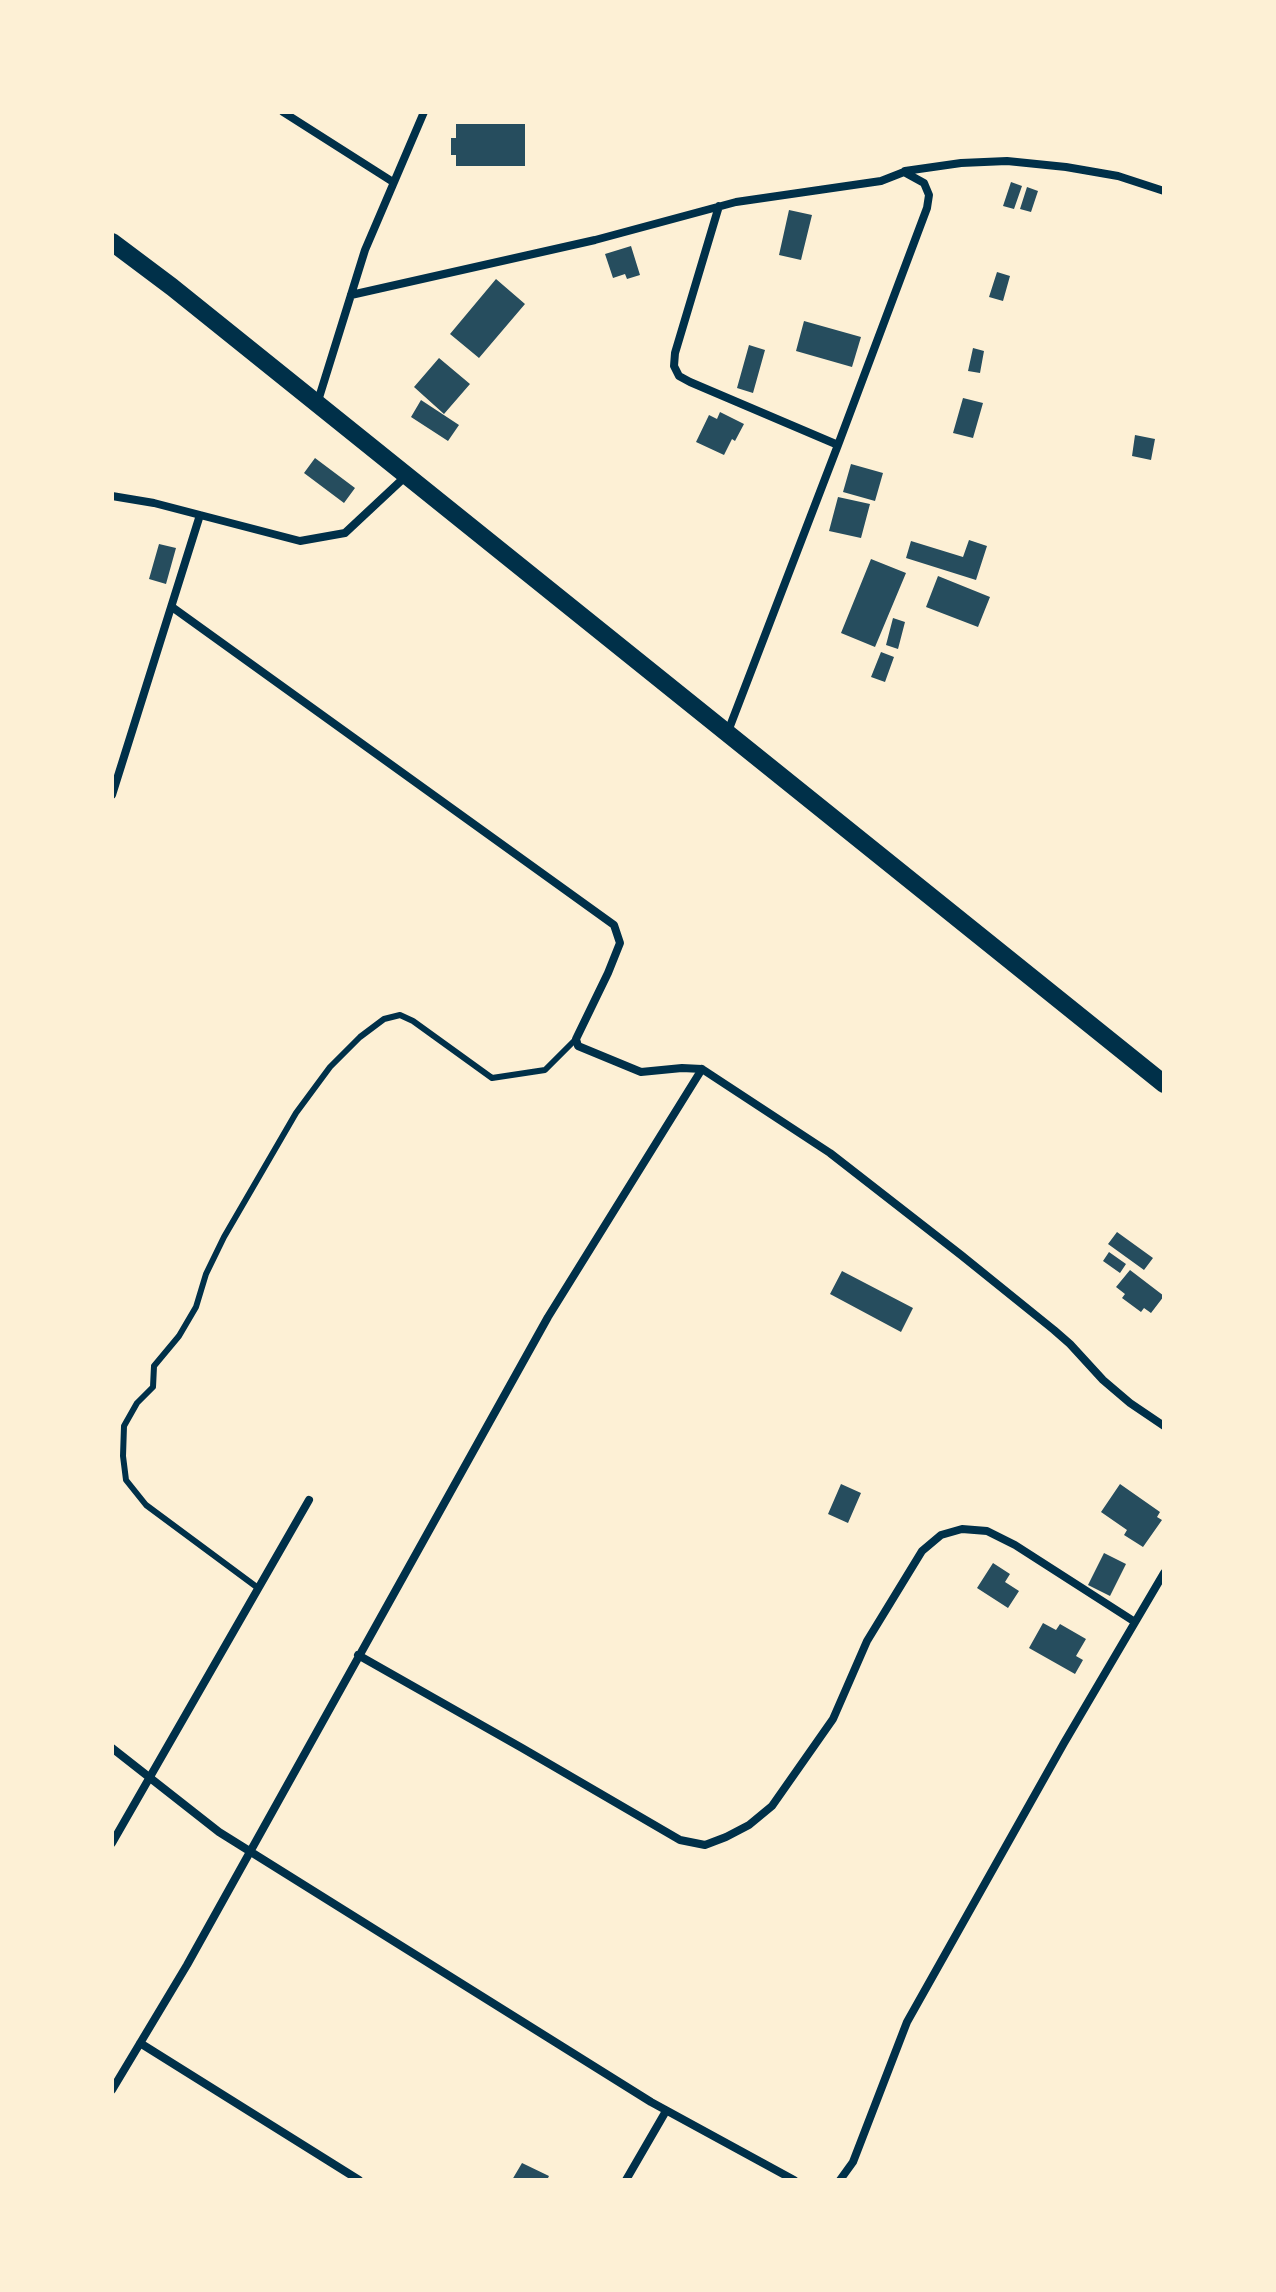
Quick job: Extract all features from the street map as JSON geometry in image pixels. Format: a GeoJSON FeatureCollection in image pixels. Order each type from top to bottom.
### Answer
{"type":"FeatureCollection","features":[{"type":"Feature","properties":{"kind":"main road"},"geometry":{"type":"LineString","coordinates":[[112,242],[407,475],[1164,1084]]}},
{"type":"Feature","properties":{"kind":"street"},"geometry":{"type":"LineString","coordinates":[[283,112],[393,182]]}},
{"type":"Feature","properties":{"kind":"street"},"geometry":{"type":"LineString","coordinates":[[317,405],[365,250],[424,112]]}},
{"type":"Feature","properties":{"kind":"street"},"geometry":{"type":"LineString","coordinates":[[351,295],[595,240],[719,206],[881,181],[904,172],[961,163],[1007,161],[1066,167],[1118,176],[1164,191]]}},
{"type":"Feature","properties":{"kind":"street"},"geometry":{"type":"LineString","coordinates":[[726,734],[927,208],[929,195],[924,183],[904,172]]}},
{"type":"Feature","properties":{"kind":"street"},"geometry":{"type":"LineString","coordinates":[[719,206],[675,353],[674,366],[679,376],[690,382],[838,445]]}},
{"type":"Feature","properties":{"kind":"street"},"geometry":{"type":"LineString","coordinates":[[112,496],[154,503],[300,541],[345,533],[407,475]]}},
{"type":"Feature","properties":{"kind":"street"},"geometry":{"type":"LineString","coordinates":[[112,795],[200,515]]}},
{"type":"Feature","properties":{"kind":"street"},"geometry":{"type":"LineString","coordinates":[[172,607],[614,925],[620,943],[576,1039],[580,1048],[641,1072],[702,1069],[842,1163],[1054,1330],[1103,1380],[1164,1426]]}},
{"type":"Feature","properties":{"kind":"street"},"geometry":{"type":"LineString","coordinates":[[112,2090],[250,1851],[548,1317],[702,1069]]}},
{"type":"Feature","properties":{"kind":"street"},"geometry":{"type":"LineString","coordinates":[[112,1843],[309,1500]]}},
{"type":"Feature","properties":{"kind":"street"},"geometry":{"type":"LineString","coordinates":[[358,1655],[680,1840],[705,1845],[749,1825],[772,1806],[833,1719],[867,1641],[922,1551],[941,1535],[962,1529],[987,1531],[1015,1545],[1135,1622]]}},
{"type":"Feature","properties":{"kind":"street"},"geometry":{"type":"LineString","coordinates":[[840,2180],[853,2162],[907,2022],[1164,1573]]}},
{"type":"Feature","properties":{"kind":"street"},"geometry":{"type":"LineString","coordinates":[[112,1748],[219,1832],[666,2111],[794,2180]]}},
{"type":"Feature","properties":{"kind":"street"},"geometry":{"type":"LineString","coordinates":[[140,2043],[359,2180]]}},
{"type":"Feature","properties":{"kind":"street"},"geometry":{"type":"LineString","coordinates":[[626,2180],[666,2111]]}},
{"type":"Feature","properties":{"kind":"lane"},"geometry":{"type":"LineString","coordinates":[[258,1588],[146,1505],[126,1480],[123,1456],[124,1426],[137,1403],[153,1387],[154,1366],[179,1336],[196,1307],[206,1274],[224,1237],[296,1113],[330,1067],[360,1037],[384,1019],[400,1015],[413,1021],[492,1078],[545,1070],[576,1039]]}},
{"type":"Feature","properties":{"kind":"building"},"geometry":{"type":"Polygon","coordinates":[[[456,124],[525,124],[525,166],[456,166],[456,155],[451,155],[451,138],[456,138],[456,124]]]}},
{"type":"Feature","properties":{"kind":"building"},"geometry":{"type":"Polygon","coordinates":[[[1011,182],[1022,186],[1014,209],[1003,206],[1011,182]]]}},
{"type":"Feature","properties":{"kind":"building"},"geometry":{"type":"Polygon","coordinates":[[[1027,187],[1038,191],[1031,212],[1020,209],[1027,187]]]}},
{"type":"Feature","properties":{"kind":"building"},"geometry":{"type":"Polygon","coordinates":[[[789,210],[812,215],[801,260],[779,255],[789,210]]]}},
{"type":"Feature","properties":{"kind":"building"},"geometry":{"type":"Polygon","coordinates":[[[631,246],[640,275],[627,279],[625,274],[613,278],[605,254],[631,246]]]}},
{"type":"Feature","properties":{"kind":"building"},"geometry":{"type":"Polygon","coordinates":[[[997,272],[1010,276],[1003,301],[989,297],[997,272]]]}},
{"type":"Feature","properties":{"kind":"building"},"geometry":{"type":"Polygon","coordinates":[[[496,279],[525,304],[479,358],[450,334],[496,279]]]}},
{"type":"Feature","properties":{"kind":"building"},"geometry":{"type":"Polygon","coordinates":[[[804,321],[861,337],[852,367],[796,351],[804,321]]]}},
{"type":"Feature","properties":{"kind":"building"},"geometry":{"type":"Polygon","coordinates":[[[749,345],[765,350],[753,393],[737,388],[749,345]]]}},
{"type":"Feature","properties":{"kind":"building"},"geometry":{"type":"Polygon","coordinates":[[[973,348],[984,351],[980,373],[968,371],[973,348]]]}},
{"type":"Feature","properties":{"kind":"building"},"geometry":{"type":"Polygon","coordinates":[[[439,358],[470,384],[444,414],[414,387],[439,358]]]}},
{"type":"Feature","properties":{"kind":"building"},"geometry":{"type":"Polygon","coordinates":[[[963,398],[983,403],[973,438],[953,433],[963,398]]]}},
{"type":"Feature","properties":{"kind":"building"},"geometry":{"type":"Polygon","coordinates":[[[421,400],[459,425],[448,441],[411,417],[421,400]]]}},
{"type":"Feature","properties":{"kind":"building"},"geometry":{"type":"Polygon","coordinates":[[[720,412],[744,424],[724,455],[696,442],[709,415],[717,419],[720,412]]]}},
{"type":"Feature","properties":{"kind":"building"},"geometry":{"type":"Polygon","coordinates":[[[1135,435],[1155,439],[1151,460],[1132,456],[1135,435]]]}},
{"type":"Feature","properties":{"kind":"building"},"geometry":{"type":"Polygon","coordinates":[[[315,458],[355,488],[344,503],[304,473],[315,458]]]}},
{"type":"Feature","properties":{"kind":"building"},"geometry":{"type":"Polygon","coordinates":[[[851,464],[883,473],[875,501],[843,492],[851,464]]]}},
{"type":"Feature","properties":{"kind":"building"},"geometry":{"type":"Polygon","coordinates":[[[838,497],[870,504],[861,538],[829,531],[838,497]]]}},
{"type":"Feature","properties":{"kind":"building"},"geometry":{"type":"Polygon","coordinates":[[[969,540],[987,546],[976,580],[906,558],[911,541],[963,557],[969,540]]]}},
{"type":"Feature","properties":{"kind":"building"},"geometry":{"type":"Polygon","coordinates":[[[159,544],[176,548],[166,584],[149,579],[159,544]]]}},
{"type":"Feature","properties":{"kind":"building"},"geometry":{"type":"Polygon","coordinates":[[[871,559],[906,573],[875,647],[841,633],[871,559]]]}},
{"type":"Feature","properties":{"kind":"building"},"geometry":{"type":"Polygon","coordinates":[[[938,576],[990,597],[978,627],[926,607],[938,576]]]}},
{"type":"Feature","properties":{"kind":"building"},"geometry":{"type":"Polygon","coordinates":[[[893,618],[905,622],[898,649],[886,645],[893,618]]]}},
{"type":"Feature","properties":{"kind":"building"},"geometry":{"type":"Polygon","coordinates":[[[881,652],[894,657],[885,682],[871,677],[881,652]]]}},
{"type":"Feature","properties":{"kind":"building"},"geometry":{"type":"Polygon","coordinates":[[[1117,1232],[1153,1258],[1144,1270],[1108,1244],[1117,1232]]]}},
{"type":"Feature","properties":{"kind":"building"},"geometry":{"type":"Polygon","coordinates":[[[1109,1252],[1126,1264],[1120,1273],[1103,1261],[1109,1252]]]}},
{"type":"Feature","properties":{"kind":"building"},"geometry":{"type":"Polygon","coordinates":[[[1130,1270],[1164,1296],[1151,1313],[1144,1308],[1141,1312],[1122,1298],[1125,1294],[1116,1287],[1130,1270]]]}},
{"type":"Feature","properties":{"kind":"building"},"geometry":{"type":"Polygon","coordinates":[[[842,1271],[913,1308],[901,1332],[830,1294],[842,1271]]]}},
{"type":"Feature","properties":{"kind":"building"},"geometry":{"type":"Polygon","coordinates":[[[841,1484],[861,1493],[848,1523],[828,1514],[841,1484]]]}},
{"type":"Feature","properties":{"kind":"building"},"geometry":{"type":"Polygon","coordinates":[[[1120,1484],[1160,1512],[1157,1517],[1162,1520],[1143,1547],[1124,1535],[1127,1530],[1101,1512],[1120,1484]]]}},
{"type":"Feature","properties":{"kind":"building"},"geometry":{"type":"Polygon","coordinates":[[[1104,1553],[1126,1564],[1110,1596],[1088,1585],[1104,1553]]]}},
{"type":"Feature","properties":{"kind":"building"},"geometry":{"type":"Polygon","coordinates":[[[993,1563],[1010,1574],[1005,1582],[1019,1591],[1008,1608],[977,1588],[993,1563]]]}},
{"type":"Feature","properties":{"kind":"building"},"geometry":{"type":"Polygon","coordinates":[[[1043,1623],[1056,1630],[1060,1624],[1086,1639],[1076,1656],[1083,1660],[1075,1674],[1029,1648],[1043,1623]]]}},
{"type":"Feature","properties":{"kind":"building"},"geometry":{"type":"Polygon","coordinates":[[[522,2163],[549,2176],[547,2180],[512,2180],[522,2163]]]}}]}
